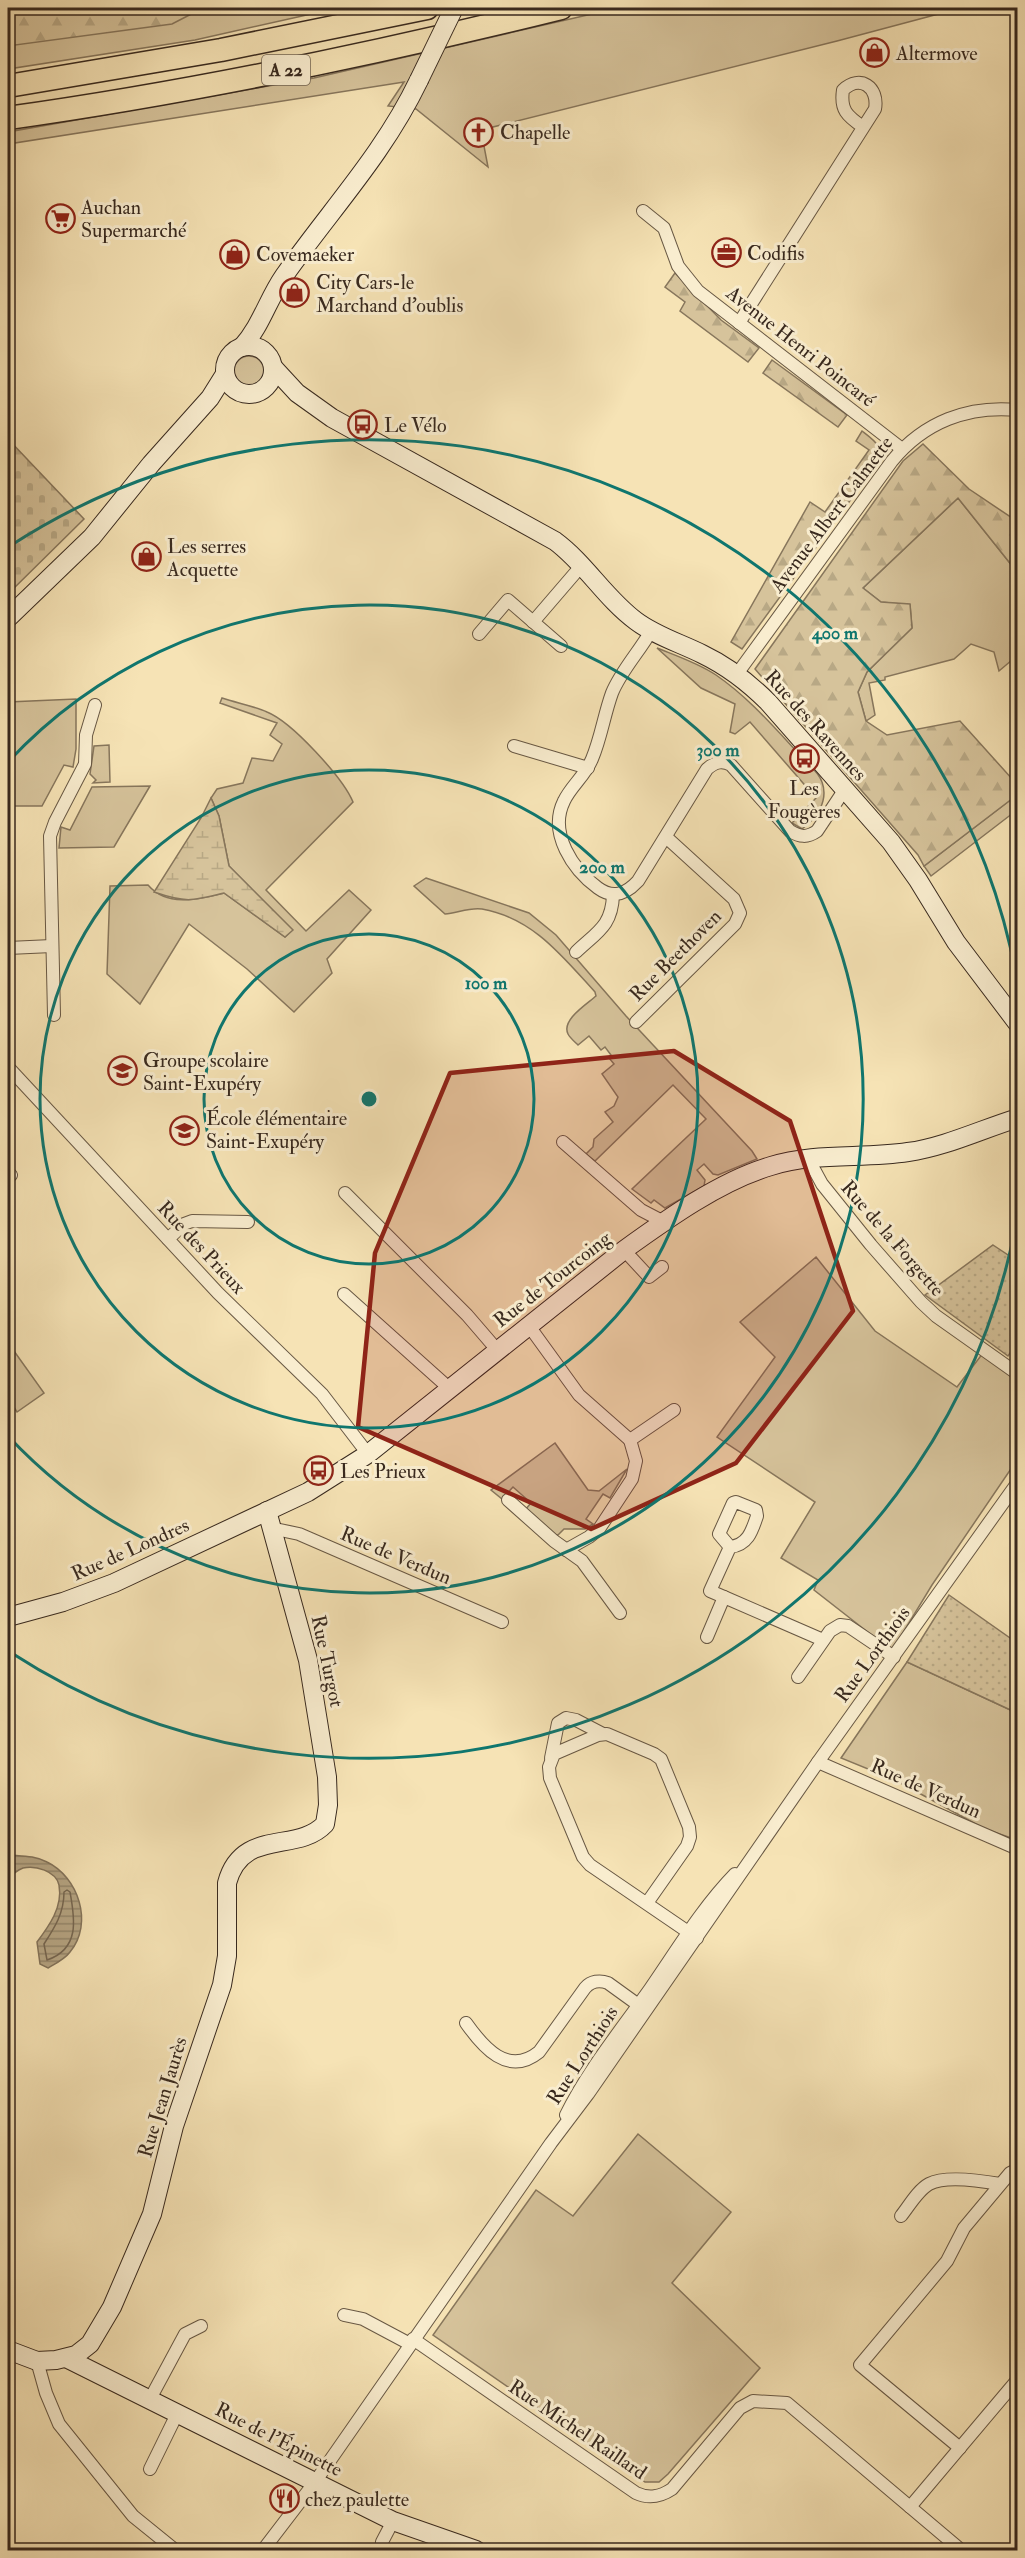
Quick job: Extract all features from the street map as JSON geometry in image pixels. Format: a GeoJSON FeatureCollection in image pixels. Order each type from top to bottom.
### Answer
{"type":"FeatureCollection","features":[{"type":"Feature","properties":{"kind":"highway","name":"A 22"},"geometry":{"type":"LineString","coordinates":[[8,86],[213,52],[427,8]]}},
{"type":"Feature","properties":{"kind":"highway","name":"A 22"},"geometry":{"type":"LineString","coordinates":[[8,118],[260,75],[374,52],[561,8]]}},
{"type":"Feature","properties":{"kind":"street"},"geometry":{"type":"LineString","coordinates":[[8,618],[84,545],[217,390],[225,374],[229,357],[242,347],[257,327],[286,274],[383,147],[454,8]]}},
{"type":"Feature","properties":{"kind":"street"},"geometry":{"type":"LineString","coordinates":[[739,323],[863,127]]}},
{"type":"Feature","properties":{"kind":"street","name":"Avenue Henri Poincaré"},"geometry":{"type":"LineString","coordinates":[[643,211],[664,228],[678,266],[691,285],[902,449]]}},
{"type":"Feature","properties":{"kind":"street"},"geometry":{"type":"LineString","coordinates":[[187,424],[220,404],[252,393],[270,382],[270,361],[266,336],[271,299]]}},
{"type":"Feature","properties":{"kind":"street"},"geometry":{"type":"LineString","coordinates":[[242,347],[255,347],[270,361]]}},
{"type":"Feature","properties":{"kind":"street","name":"Rue des Ravennes"},"geometry":{"type":"LineString","coordinates":[[270,361],[297,393],[332,418]]}},
{"type":"Feature","properties":{"kind":"street"},"geometry":{"type":"LineString","coordinates":[[225,374],[231,387],[252,393]]}},
{"type":"Feature","properties":{"kind":"street","name":"Rue des Ravennes"},"geometry":{"type":"LineString","coordinates":[[252,393],[276,394],[332,418],[546,536],[571,554],[623,610],[651,631],[702,654],[737,674],[768,702],[904,860],[956,942],[1017,1024]]}},
{"type":"Feature","properties":{"kind":"street","name":"Avenue Albert Calmette"},"geometry":{"type":"LineString","coordinates":[[737,674],[902,449],[922,432],[954,416],[984,409],[1017,410]]}},
{"type":"Feature","properties":{"kind":"street"},"geometry":{"type":"LineString","coordinates":[[8,605],[66,550],[114,510]]}},
{"type":"Feature","properties":{"kind":"street"},"geometry":{"type":"LineString","coordinates":[[533,622],[582,565]]}},
{"type":"Feature","properties":{"kind":"street"},"geometry":{"type":"LineString","coordinates":[[479,634],[508,600],[561,646]]}},
{"type":"Feature","properties":{"kind":"street"},"geometry":{"type":"LineString","coordinates":[[651,631],[613,692],[588,768],[563,802],[558,821],[560,834],[570,859],[603,892],[613,895],[625,893],[638,881],[707,769],[719,762],[731,765],[796,835],[811,835],[817,831],[844,789]]}},
{"type":"Feature","properties":{"kind":"street"},"geometry":{"type":"LineString","coordinates":[[54,1015],[51,830],[85,764],[86,735],[95,705]]}},
{"type":"Feature","properties":{"kind":"street"},"geometry":{"type":"LineString","coordinates":[[514,746],[588,768]]}},
{"type":"Feature","properties":{"kind":"street","name":"Rue Beethoven"},"geometry":{"type":"LineString","coordinates":[[636,1022],[735,924],[740,913],[734,899],[666,837]]}},
{"type":"Feature","properties":{"kind":"street"},"geometry":{"type":"LineString","coordinates":[[576,952],[608,921],[613,895]]}},
{"type":"Feature","properties":{"kind":"street"},"geometry":{"type":"LineString","coordinates":[[8,948],[52,946]]}},
{"type":"Feature","properties":{"kind":"street","name":"Rue des Prieux"},"geometry":{"type":"LineString","coordinates":[[8,1066],[237,1313],[321,1394],[368,1454]]}},
{"type":"Feature","properties":{"kind":"street","name":"Rue de Tourcoing"},"geometry":{"type":"LineString","coordinates":[[895,1153],[1017,1108]]}},
{"type":"Feature","properties":{"kind":"street","name":"Rue de Tourcoing"},"geometry":{"type":"LineString","coordinates":[[267,1511],[308,1492],[368,1454],[624,1250],[664,1222],[759,1170],[784,1162],[895,1153],[934,1146],[1017,1118]]}},
{"type":"Feature","properties":{"kind":"street"},"geometry":{"type":"LineString","coordinates":[[563,1142],[615,1182],[641,1210],[664,1222]]}},
{"type":"Feature","properties":{"kind":"street","name":"Rue de la Forgette"},"geometry":{"type":"LineString","coordinates":[[809,1160],[822,1184],[921,1302],[936,1316],[1017,1374]]}},
{"type":"Feature","properties":{"kind":"street"},"geometry":{"type":"LineString","coordinates":[[345,1192],[467,1315],[498,1351]]}},
{"type":"Feature","properties":{"kind":"street"},"geometry":{"type":"LineString","coordinates":[[168,1239],[192,1221],[248,1222]]}},
{"type":"Feature","properties":{"kind":"street"},"geometry":{"type":"LineString","coordinates":[[624,1250],[649,1277],[662,1267]]}},
{"type":"Feature","properties":{"kind":"street"},"geometry":{"type":"LineString","coordinates":[[344,1294],[450,1389]]}},
{"type":"Feature","properties":{"kind":"street"},"geometry":{"type":"LineString","coordinates":[[529,1326],[579,1395],[630,1440],[636,1461],[632,1479],[599,1529],[589,1538],[566,1550]]}},
{"type":"Feature","properties":{"kind":"street"},"geometry":{"type":"LineString","coordinates":[[630,1440],[674,1410]]}},
{"type":"Feature","properties":{"kind":"street","name":"Rue Lorthiois"},"geometry":{"type":"LineString","coordinates":[[263,2550],[315,2482],[551,2143],[578,2093],[693,1936],[726,1882],[758,1849],[1017,1482]]}},
{"type":"Feature","properties":{"kind":"street"},"geometry":{"type":"LineString","coordinates":[[508,1500],[582,1561],[620,1613]]}},
{"type":"Feature","properties":{"kind":"street","name":"Rue Turgot"},"geometry":{"type":"LineString","coordinates":[[267,1511],[308,1660],[327,1777],[328,1805],[325,1824]]}},
{"type":"Feature","properties":{"kind":"street","name":"Rue de Londres"},"geometry":{"type":"LineString","coordinates":[[8,1617],[96,1590],[267,1511]]}},
{"type":"Feature","properties":{"kind":"street","name":"Rue de Verdun"},"geometry":{"type":"LineString","coordinates":[[272,1532],[280,1530],[299,1534],[502,1622]]}},
{"type":"Feature","properties":{"kind":"street"},"geometry":{"type":"LineString","coordinates":[[730,1547],[710,1591],[819,1639]]}},
{"type":"Feature","properties":{"kind":"street"},"geometry":{"type":"LineString","coordinates":[[707,1637],[724,1597]]}},
{"type":"Feature","properties":{"kind":"street"},"geometry":{"type":"LineString","coordinates":[[798,1677],[819,1639],[833,1628],[844,1624],[894,1657]]}},
{"type":"Feature","properties":{"kind":"street"},"geometry":{"type":"LineString","coordinates":[[603,1734],[576,1719],[566,1718],[558,1723],[550,1762],[550,1778],[583,1857],[590,1865],[693,1936]]}},
{"type":"Feature","properties":{"kind":"street"},"geometry":{"type":"LineString","coordinates":[[550,1762],[554,1754],[561,1750],[603,1734],[611,1734],[661,1759],[690,1831],[687,1846],[647,1903]]}},
{"type":"Feature","properties":{"kind":"street","name":"Rue de Verdun"},"geometry":{"type":"LineString","coordinates":[[818,1762],[1017,1850]]}},
{"type":"Feature","properties":{"kind":"street","name":"Rue Jean Jaurès"},"geometry":{"type":"LineString","coordinates":[[8,2350],[37,2361],[66,2358],[84,2350],[106,2321],[152,2214],[174,2126],[225,1971],[229,1874],[238,1859],[250,1850],[313,1833],[325,1824]]}},
{"type":"Feature","properties":{"kind":"street"},"geometry":{"type":"LineString","coordinates":[[466,2023],[491,2053],[502,2058],[517,2060],[528,2058],[539,2052],[591,1983],[601,1981],[608,1983],[642,2008]]}},
{"type":"Feature","properties":{"kind":"street"},"geometry":{"type":"LineString","coordinates":[[960,2448],[860,2365],[947,2261],[964,2228],[1000,2184],[1017,2169]]}},
{"type":"Feature","properties":{"kind":"street"},"geometry":{"type":"LineString","coordinates":[[901,2216],[926,2187],[935,2182],[968,2179],[1000,2184]]}},
{"type":"Feature","properties":{"kind":"street"},"geometry":{"type":"LineString","coordinates":[[344,2315],[363,2319],[412,2342]]}},
{"type":"Feature","properties":{"kind":"street"},"geometry":{"type":"LineString","coordinates":[[150,2399],[185,2334],[201,2326]]}},
{"type":"Feature","properties":{"kind":"street","name":"Rue Michel Raillard"},"geometry":{"type":"LineString","coordinates":[[412,2342],[640,2495],[656,2496],[672,2489],[740,2408],[753,2401],[788,2403],[961,2550]]}},
{"type":"Feature","properties":{"kind":"street","name":"Rue de l'Épinette"},"geometry":{"type":"LineString","coordinates":[[66,2358],[393,2521],[476,2550]]}},
{"type":"Feature","properties":{"kind":"street"},"geometry":{"type":"LineString","coordinates":[[37,2361],[46,2393],[59,2424],[133,2516],[175,2550]]}},
{"type":"Feature","properties":{"kind":"street"},"geometry":{"type":"LineString","coordinates":[[910,2507],[1017,2379]]}},
{"type":"Feature","properties":{"kind":"street"},"geometry":{"type":"LineString","coordinates":[[150,2469],[178,2412]]}},
{"type":"Feature","properties":{"kind":"street"},"geometry":{"type":"LineString","coordinates":[[381,2550],[382,2541],[393,2521]]}},
{"type":"Feature","properties":{"kind":"highlighted area"},"geometry":{"type":"Polygon","coordinates":[[[674,1051],[790,1121],[853,1311],[736,1463],[591,1529],[358,1427],[375,1253],[450,1073],[674,1051]]]}},
{"type":"Feature","properties":{"kind":"green space"},"geometry":{"type":"Polygon","coordinates":[[[8,8],[338,8],[195,40],[8,69],[8,8]]]}},
{"type":"Feature","properties":{"kind":"green space"},"geometry":{"type":"Polygon","coordinates":[[[8,8],[203,8],[172,24],[8,46],[8,8]]]}},
{"type":"Feature","properties":{"kind":"green space"},"geometry":{"type":"Polygon","coordinates":[[[618,8],[961,8],[493,127],[483,141],[488,167],[416,109],[388,106],[404,82],[8,144],[8,132],[314,78],[618,8]]]}},
{"type":"Feature","properties":{"kind":"green space"},"geometry":{"type":"Polygon","coordinates":[[[675,273],[721,320],[759,348],[748,362],[680,311],[685,302],[665,287],[675,273]]]}},
{"type":"Feature","properties":{"kind":"green space"},"geometry":{"type":"Polygon","coordinates":[[[249,356],[259,361],[264,371],[259,381],[249,386],[239,381],[234,371],[239,361],[249,356]]]}},
{"type":"Feature","properties":{"kind":"green space"},"geometry":{"type":"Polygon","coordinates":[[[772,360],[847,415],[838,427],[763,373],[772,360]]]}},
{"type":"Feature","properties":{"kind":"green space"},"geometry":{"type":"Polygon","coordinates":[[[862,431],[878,445],[876,465],[742,649],[731,642],[810,502],[825,512],[869,450],[856,441],[862,431]]]}},
{"type":"Feature","properties":{"kind":"green space"},"geometry":{"type":"Polygon","coordinates":[[[8,439],[84,519],[8,594],[8,439]]]}},
{"type":"Feature","properties":{"kind":"green space"},"geometry":{"type":"Polygon","coordinates":[[[923,444],[969,489],[1018,522],[1017,572],[958,498],[863,588],[881,602],[910,604],[912,628],[867,672],[858,692],[866,721],[887,735],[960,721],[1013,780],[1017,776],[1017,795],[924,866],[918,855],[755,669],[903,461],[923,444]]]}},
{"type":"Feature","properties":{"kind":"green space"},"geometry":{"type":"Polygon","coordinates":[[[958,498],[1017,572],[1017,666],[1012,660],[999,671],[994,652],[971,644],[954,659],[869,683],[875,715],[866,721],[858,692],[867,672],[912,628],[910,605],[881,602],[863,588],[958,498]]]}},
{"type":"Feature","properties":{"kind":"green space"},"geometry":{"type":"Polygon","coordinates":[[[657,648],[702,667],[728,684],[760,712],[815,771],[822,782],[824,796],[820,809],[807,825],[802,829],[792,823],[816,798],[750,722],[735,734],[730,732],[735,704],[701,688],[657,648]]]}},
{"type":"Feature","properties":{"kind":"green space"},"geometry":{"type":"Polygon","coordinates":[[[222,698],[267,712],[290,727],[339,779],[353,802],[266,890],[306,931],[349,890],[371,910],[327,959],[332,973],[294,1012],[247,969],[189,924],[140,1004],[107,974],[110,886],[148,885],[165,897],[184,900],[224,893],[285,937],[292,930],[229,866],[219,816],[211,798],[217,789],[243,783],[252,758],[273,761],[282,744],[270,735],[277,723],[220,703],[222,698]]]}},
{"type":"Feature","properties":{"kind":"green space"},"geometry":{"type":"Polygon","coordinates":[[[76,699],[76,749],[73,767],[64,765],[42,806],[8,806],[8,702],[76,699]]]}},
{"type":"Feature","properties":{"kind":"green space"},"geometry":{"type":"Polygon","coordinates":[[[109,745],[110,782],[93,783],[96,780],[90,774],[94,746],[109,745]]]}},
{"type":"Feature","properties":{"kind":"green space"},"geometry":{"type":"Polygon","coordinates":[[[150,786],[114,847],[59,848],[61,827],[70,830],[92,787],[150,786]]]}},
{"type":"Feature","properties":{"kind":"green space"},"geometry":{"type":"Polygon","coordinates":[[[1017,795],[1017,810],[931,876],[924,866],[1017,795]]]}},
{"type":"Feature","properties":{"kind":"green space"},"geometry":{"type":"Polygon","coordinates":[[[211,798],[219,816],[229,866],[293,930],[285,937],[224,893],[189,900],[154,892],[201,818],[211,798]]]}},
{"type":"Feature","properties":{"kind":"green space"},"geometry":{"type":"Polygon","coordinates":[[[426,878],[529,913],[556,935],[626,1016],[757,1159],[718,1175],[713,1174],[704,1164],[697,1170],[705,1180],[704,1186],[665,1208],[654,1200],[651,1203],[632,1189],[706,1119],[673,1085],[595,1161],[586,1154],[593,1147],[594,1139],[613,1122],[605,1112],[614,1106],[618,1097],[602,1074],[614,1064],[605,1047],[601,1050],[589,1036],[578,1045],[567,1029],[571,1018],[596,996],[595,992],[545,940],[517,921],[482,909],[445,914],[414,886],[426,878]]]}},
{"type":"Feature","properties":{"kind":"green space"},"geometry":{"type":"Polygon","coordinates":[[[993,1245],[1017,1261],[1017,1343],[1008,1356],[925,1295],[993,1245]]]}},
{"type":"Feature","properties":{"kind":"green space"},"geometry":{"type":"Polygon","coordinates":[[[816,1257],[875,1331],[957,1387],[983,1353],[1017,1382],[1017,1460],[932,1585],[892,1651],[814,1590],[818,1580],[781,1558],[815,1502],[717,1437],[775,1357],[740,1322],[816,1257]]]}},
{"type":"Feature","properties":{"kind":"green space"},"geometry":{"type":"Polygon","coordinates":[[[9,1344],[44,1393],[17,1412],[8,1398],[9,1344]]]}},
{"type":"Feature","properties":{"kind":"green space"},"geometry":{"type":"Polygon","coordinates":[[[555,1443],[588,1490],[599,1491],[627,1469],[610,1498],[603,1494],[586,1519],[593,1524],[585,1529],[564,1529],[558,1535],[551,1534],[525,1510],[531,1503],[513,1487],[502,1499],[491,1490],[555,1443]]]}},
{"type":"Feature","properties":{"kind":"green space"},"geometry":{"type":"Polygon","coordinates":[[[949,1595],[1013,1640],[1017,1635],[1017,1713],[907,1662],[949,1595]]]}},
{"type":"Feature","properties":{"kind":"green space"},"geometry":{"type":"Polygon","coordinates":[[[907,1662],[1017,1713],[1017,1840],[985,1829],[895,1780],[841,1758],[907,1662]]]}},
{"type":"Feature","properties":{"kind":"green space"},"geometry":{"type":"Polygon","coordinates":[[[638,2134],[731,2212],[672,2283],[760,2368],[659,2482],[645,2482],[433,2335],[536,2190],[573,2216],[638,2134]]]}},
{"type":"Feature","properties":{"kind":"water"},"geometry":{"type":"Polygon","coordinates":[[[8,1856],[38,1859],[58,1869],[74,1889],[79,1902],[81,1928],[77,1940],[65,1957],[48,1968],[40,1964],[37,1942],[57,1908],[59,1885],[54,1876],[33,1867],[21,1869],[8,1880],[8,1856]]]}},
{"type":"Feature","properties":{"kind":"place","name":"Altermove"},"geometry":{"type":"Point","coordinates":[875,53]}},
{"type":"Feature","properties":{"kind":"place","name":"Chapelle"},"geometry":{"type":"Point","coordinates":[479,132]}},
{"type":"Feature","properties":{"kind":"place","name":"Auchan Supermarché"},"geometry":{"type":"Point","coordinates":[60,218]}},
{"type":"Feature","properties":{"kind":"place","name":"Codifis"},"geometry":{"type":"Point","coordinates":[726,253]}},
{"type":"Feature","properties":{"kind":"place","name":"Covemaeker"},"geometry":{"type":"Point","coordinates":[235,254]}},
{"type":"Feature","properties":{"kind":"place","name":"City Cars-le Marchand d'oublis"},"geometry":{"type":"Point","coordinates":[295,293]}},
{"type":"Feature","properties":{"kind":"place","name":"Le Vélo"},"geometry":{"type":"Point","coordinates":[363,425]}},
{"type":"Feature","properties":{"kind":"place","name":"Les serres Acquette"},"geometry":{"type":"Point","coordinates":[146,557]}},
{"type":"Feature","properties":{"kind":"place","name":"Les Fougères"},"geometry":{"type":"Point","coordinates":[804,758]}},
{"type":"Feature","properties":{"kind":"place","name":"Groupe scolaire Saint-Exupéry"},"geometry":{"type":"Point","coordinates":[122,1071]}},
{"type":"Feature","properties":{"kind":"place","name":"École élémentaire Saint-Exupéry"},"geometry":{"type":"Point","coordinates":[185,1130]}},
{"type":"Feature","properties":{"kind":"place","name":"Les Prieux"},"geometry":{"type":"Point","coordinates":[319,1471]}},
{"type":"Feature","properties":{"kind":"place","name":"chez paulette"},"geometry":{"type":"Point","coordinates":[284,2499]}}]}
